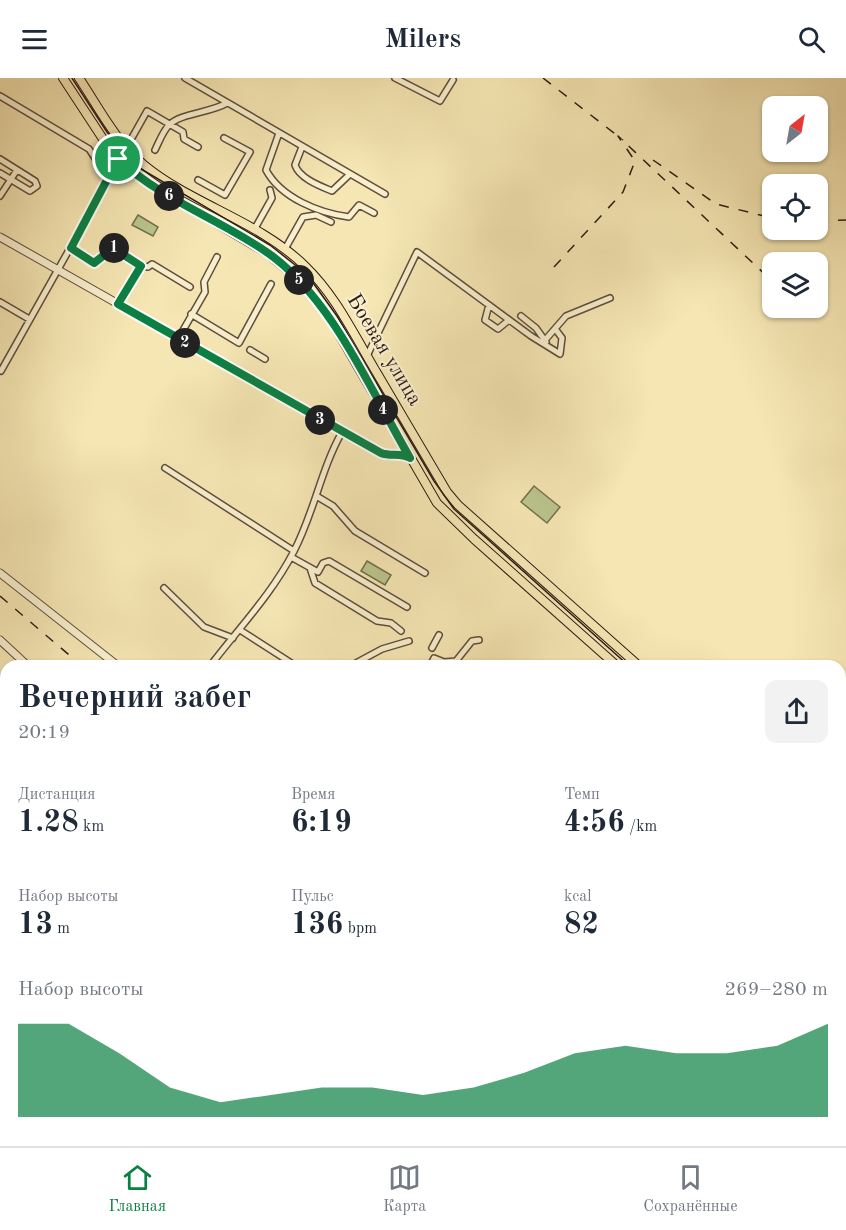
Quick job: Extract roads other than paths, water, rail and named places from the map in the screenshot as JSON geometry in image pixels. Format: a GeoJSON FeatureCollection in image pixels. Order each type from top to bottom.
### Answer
{"type":"FeatureCollection","features":[{"type":"Feature","properties":{"kind":"main road","name":"Боевая улица"},"geometry":{"type":"LineString","coordinates":[[63,78],[118,159],[137,176],[167,196],[267,253],[303,283],[328,315],[437,503],[609,660]]}},
{"type":"Feature","properties":{"kind":"main road","name":"Боевая улица"},"geometry":{"type":"LineString","coordinates":[[79,78],[125,147],[167,182],[254,230],[285,249],[303,264],[330,294],[447,492],[458,505],[632,660]]}},
{"type":"Feature","properties":{"kind":"main road"},"geometry":{"type":"LineString","coordinates":[[621,660],[626,655]]}},
{"type":"Feature","properties":{"kind":"street"},"geometry":{"type":"LineString","coordinates":[[185,78],[385,194]]}},
{"type":"Feature","properties":{"kind":"street"},"geometry":{"type":"LineString","coordinates":[[395,78],[440,101],[454,78]]}},
{"type":"Feature","properties":{"kind":"street"},"geometry":{"type":"LineString","coordinates":[[0,96],[88,149],[108,177]]}},
{"type":"Feature","properties":{"kind":"street"},"geometry":{"type":"LineString","coordinates":[[155,150],[170,124],[192,114],[214,111],[226,103]]}},
{"type":"Feature","properties":{"kind":"street"},"geometry":{"type":"LineString","coordinates":[[1,371],[147,111],[183,132],[184,139],[198,147]]}},
{"type":"Feature","properties":{"kind":"street"},"geometry":{"type":"LineString","coordinates":[[279,133],[266,170],[282,189],[298,201],[338,215],[349,217],[359,205],[374,213]]}},
{"type":"Feature","properties":{"kind":"street"},"geometry":{"type":"LineString","coordinates":[[198,180],[225,195],[250,152],[224,138]]}},
{"type":"Feature","properties":{"kind":"street"},"geometry":{"type":"LineString","coordinates":[[302,147],[295,165],[297,171],[320,186],[332,191],[349,175]]}},
{"type":"Feature","properties":{"kind":"street"},"geometry":{"type":"LineString","coordinates":[[0,159],[36,181],[34,190],[30,191],[0,173]]}},
{"type":"Feature","properties":{"kind":"street"},"geometry":{"type":"LineString","coordinates":[[0,196],[16,170]]}},
{"type":"Feature","properties":{"kind":"street"},"geometry":{"type":"LineString","coordinates":[[254,230],[272,198],[270,190]]}},
{"type":"Feature","properties":{"kind":"street"},"geometry":{"type":"LineString","coordinates":[[285,249],[303,217],[316,215],[331,222]]}},
{"type":"Feature","properties":{"kind":"street"},"geometry":{"type":"LineString","coordinates":[[0,237],[342,432],[381,453],[392,456],[403,454],[410,458]]}},
{"type":"Feature","properties":{"kind":"street"},"geometry":{"type":"LineString","coordinates":[[71,248],[94,263],[113,248],[141,266],[148,267],[152,264],[190,287]]}},
{"type":"Feature","properties":{"kind":"street"},"geometry":{"type":"LineString","coordinates":[[367,356],[417,252],[509,320],[560,354],[562,338],[556,330]]}},
{"type":"Feature","properties":{"kind":"street"},"geometry":{"type":"LineString","coordinates":[[178,339],[205,292],[204,282],[218,257]]}},
{"type":"Feature","properties":{"kind":"street"},"geometry":{"type":"LineString","coordinates":[[118,304],[141,266]]}},
{"type":"Feature","properties":{"kind":"street"},"geometry":{"type":"LineString","coordinates":[[191,314],[239,343],[271,284]]}},
{"type":"Feature","properties":{"kind":"street"},"geometry":{"type":"LineString","coordinates":[[546,339],[556,330],[566,315],[610,298]]}},
{"type":"Feature","properties":{"kind":"street"},"geometry":{"type":"LineString","coordinates":[[0,302],[29,319]]}},
{"type":"Feature","properties":{"kind":"street"},"geometry":{"type":"LineString","coordinates":[[489,305],[485,320],[498,328],[509,320]]}},
{"type":"Feature","properties":{"kind":"street"},"geometry":{"type":"LineString","coordinates":[[521,316],[546,339],[547,346]]}},
{"type":"Feature","properties":{"kind":"street"},"geometry":{"type":"LineString","coordinates":[[250,350],[265,359]]}},
{"type":"Feature","properties":{"kind":"street"},"geometry":{"type":"LineString","coordinates":[[215,660],[265,600],[292,554],[318,497],[331,453],[342,432]]}},
{"type":"Feature","properties":{"kind":"street"},"geometry":{"type":"LineString","coordinates":[[381,453],[397,452],[400,448],[400,440]]}},
{"type":"Feature","properties":{"kind":"street"},"geometry":{"type":"LineString","coordinates":[[165,468],[318,572],[323,563],[329,561],[407,607]]}},
{"type":"Feature","properties":{"kind":"street"},"geometry":{"type":"LineString","coordinates":[[318,497],[333,506],[355,531],[425,573]]}},
{"type":"Feature","properties":{"kind":"street"},"geometry":{"type":"LineString","coordinates":[[310,567],[315,583],[377,621],[391,623],[401,631]]}},
{"type":"Feature","properties":{"kind":"street"},"geometry":{"type":"LineString","coordinates":[[0,573],[110,660]]}},
{"type":"Feature","properties":{"kind":"street"},"geometry":{"type":"LineString","coordinates":[[164,588],[204,627],[233,638]]}},
{"type":"Feature","properties":{"kind":"street"},"geometry":{"type":"LineString","coordinates":[[240,630],[287,660]]}},
{"type":"Feature","properties":{"kind":"street"},"geometry":{"type":"LineString","coordinates":[[432,648],[439,635]]}},
{"type":"Feature","properties":{"kind":"street"},"geometry":{"type":"LineString","coordinates":[[0,640],[22,660]]}},
{"type":"Feature","properties":{"kind":"street"},"geometry":{"type":"LineString","coordinates":[[457,660],[472,641],[479,640]]}},
{"type":"Feature","properties":{"kind":"street"},"geometry":{"type":"LineString","coordinates":[[362,660],[382,649],[409,641]]}},
{"type":"Feature","properties":{"kind":"tram line"},"geometry":{"type":"LineString","coordinates":[[72,78],[107,132],[136,166],[270,245],[299,268],[314,284],[337,316],[434,481],[454,509],[622,660]]}},
{"type":"Feature","properties":{"kind":"railway"},"geometry":{"type":"LineString","coordinates":[[543,78],[623,140]]}},
{"type":"Feature","properties":{"kind":"railway"},"geometry":{"type":"LineString","coordinates":[[554,267],[623,192],[635,161],[618,136],[762,272]]}},
{"type":"Feature","properties":{"kind":"railway"},"geometry":{"type":"LineString","coordinates":[[653,160],[716,204],[762,216]]}},
{"type":"Feature","properties":{"kind":"railway"},"geometry":{"type":"LineString","coordinates":[[828,221],[846,220]]}},
{"type":"Feature","properties":{"kind":"railway"},"geometry":{"type":"LineString","coordinates":[[0,596],[75,660]]}}]}
